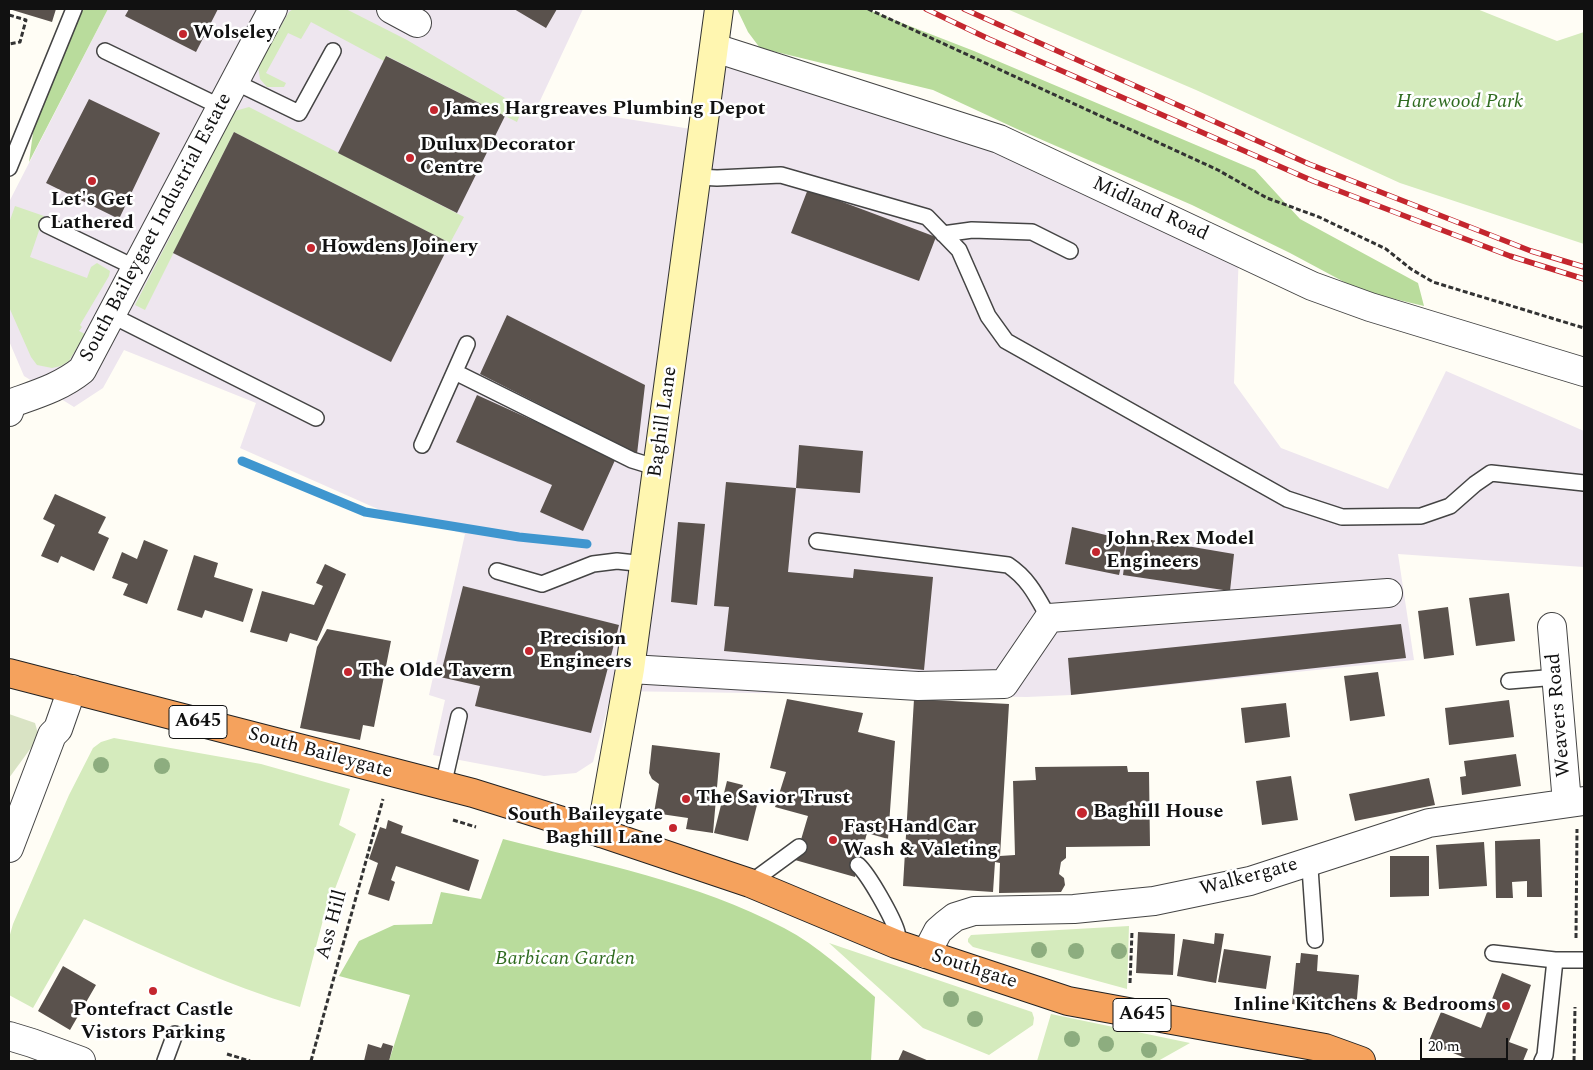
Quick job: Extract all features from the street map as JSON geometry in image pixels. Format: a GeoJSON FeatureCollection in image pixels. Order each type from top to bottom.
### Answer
{"type":"FeatureCollection","features":[{"type":"Feature","properties":{"kind":"highway","name":"South Baileygate"},"geometry":{"type":"LineString","coordinates":[[9,673],[473,793],[601,833]]}},
{"type":"Feature","properties":{"kind":"highway","name":"Southgate"},"geometry":{"type":"LineString","coordinates":[[601,833],[750,884],[896,944],[1068,1001],[1325,1048],[1360,1061]]}},
{"type":"Feature","properties":{"kind":"street","name":"South Baileygaet Industrial Estate"},"geometry":{"type":"LineString","coordinates":[[10,402],[53,388],[69,380],[82,370],[273,9]]}},
{"type":"Feature","properties":{"kind":"street"},"geometry":{"type":"LineString","coordinates":[[391,9],[417,23]]}},
{"type":"Feature","properties":{"kind":"street","name":"Baghill Lane"},"geometry":{"type":"LineString","coordinates":[[601,833],[630,669],[698,177],[719,9]]}},
{"type":"Feature","properties":{"kind":"street","name":"Midland Road"},"geometry":{"type":"LineString","coordinates":[[715,48],[999,139],[1312,286],[1370,307],[1584,372]]}},
{"type":"Feature","properties":{"kind":"street"},"geometry":{"type":"LineString","coordinates":[[630,669],[918,686],[1004,684],[1049,618],[1388,593]]}},
{"type":"Feature","properties":{"kind":"street","name":"Weavers Road"},"geometry":{"type":"LineString","coordinates":[[1552,627],[1557,677],[1576,802]]}},
{"type":"Feature","properties":{"kind":"street"},"geometry":{"type":"LineString","coordinates":[[9,848],[52,735],[58,729],[72,689]]}},
{"type":"Feature","properties":{"kind":"street","name":"Walkergate"},"geometry":{"type":"LineString","coordinates":[[926,954],[942,927],[956,917],[974,911],[1074,909],[1154,901],[1250,881],[1430,823],[1576,802]]}},
{"type":"Feature","properties":{"kind":"street"},"geometry":{"type":"LineString","coordinates":[[9,1036],[81,1061]]}},
{"type":"Feature","properties":{"kind":"lane"},"geometry":{"type":"LineString","coordinates":[[9,168],[74,9]]}},
{"type":"Feature","properties":{"kind":"lane"},"geometry":{"type":"LineString","coordinates":[[105,51],[221,107]]}},
{"type":"Feature","properties":{"kind":"lane"},"geometry":{"type":"LineString","coordinates":[[235,82],[299,113],[333,51]]}},
{"type":"Feature","properties":{"kind":"lane"},"geometry":{"type":"LineString","coordinates":[[698,177],[781,175],[927,217],[959,250],[988,316],[1006,341],[1287,499],[1342,517],[1421,516],[1450,506],[1491,473],[1584,483]]}},
{"type":"Feature","properties":{"kind":"lane"},"geometry":{"type":"LineString","coordinates":[[47,225],[136,268]]}},
{"type":"Feature","properties":{"kind":"lane"},"geometry":{"type":"LineString","coordinates":[[943,234],[972,230],[1032,232],[1070,251]]}},
{"type":"Feature","properties":{"kind":"lane"},"geometry":{"type":"LineString","coordinates":[[111,315],[316,418]]}},
{"type":"Feature","properties":{"kind":"lane"},"geometry":{"type":"LineString","coordinates":[[422,445],[467,344]]}},
{"type":"Feature","properties":{"kind":"lane"},"geometry":{"type":"LineString","coordinates":[[455,372],[632,460],[658,468]]}},
{"type":"Feature","properties":{"kind":"lane"},"geometry":{"type":"LineString","coordinates":[[817,541],[1008,565],[1021,574],[1032,588],[1049,618]]}},
{"type":"Feature","properties":{"kind":"lane"},"geometry":{"type":"LineString","coordinates":[[497,571],[542,584],[593,564],[617,561],[645,564]]}},
{"type":"Feature","properties":{"kind":"lane"},"geometry":{"type":"LineString","coordinates":[[1509,681],[1557,677]]}},
{"type":"Feature","properties":{"kind":"lane"},"geometry":{"type":"LineString","coordinates":[[443,786],[459,716]]}},
{"type":"Feature","properties":{"kind":"lane"},"geometry":{"type":"LineString","coordinates":[[750,884],[799,847]]}},
{"type":"Feature","properties":{"kind":"lane"},"geometry":{"type":"LineString","coordinates":[[1306,863],[1310,868],[1315,940]]}},
{"type":"Feature","properties":{"kind":"lane"},"geometry":{"type":"LineString","coordinates":[[858,865],[868,876],[892,921],[898,934],[896,944]]}},
{"type":"Feature","properties":{"kind":"lane"},"geometry":{"type":"LineString","coordinates":[[1492,953],[1555,960],[1584,960]]}},
{"type":"Feature","properties":{"kind":"lane"},"geometry":{"type":"LineString","coordinates":[[1542,1061],[1545,1055],[1555,960]]}},
{"type":"Feature","properties":{"kind":"lane"},"geometry":{"type":"LineString","coordinates":[[165,1061],[175,1034]]}},
{"type":"Feature","properties":{"kind":"path"},"geometry":{"type":"LineString","coordinates":[[868,9],[1218,170],[1267,198],[1319,217],[1386,249],[1411,269],[1433,282],[1584,328]]}},
{"type":"Feature","properties":{"kind":"path"},"geometry":{"type":"LineString","coordinates":[[9,14],[26,20],[20,42],[9,44]]}},
{"type":"Feature","properties":{"kind":"path","name":"Ass Hill"},"geometry":{"type":"LineString","coordinates":[[311,1061],[384,796]]}},
{"type":"Feature","properties":{"kind":"path"},"geometry":{"type":"LineString","coordinates":[[1130,984],[1132,930]]}},
{"type":"Feature","properties":{"kind":"path"},"geometry":{"type":"LineString","coordinates":[[227,1054],[250,1061]]}},
{"type":"Feature","properties":{"kind":"shaded area"},"geometry":{"type":"Polygon","coordinates":[[[108,9],[583,9],[538,105],[704,131],[715,48],[999,139],[1239,252],[1234,383],[1281,448],[1388,489],[1446,371],[1584,431],[1584,567],[1398,554],[1414,660],[1071,695],[1027,697],[612,691],[593,762],[576,773],[544,776],[433,755],[445,700],[429,695],[465,534],[380,510],[240,448],[256,403],[124,350],[103,388],[74,407],[24,376],[9,341],[9,202],[108,9]]]}},
{"type":"Feature","properties":{"kind":"green space"},"geometry":{"type":"Polygon","coordinates":[[[68,9],[108,9],[29,162],[41,75],[68,9]]]}},
{"type":"Feature","properties":{"kind":"green space"},"geometry":{"type":"Polygon","coordinates":[[[293,9],[346,9],[407,40],[505,98],[524,105],[517,122],[387,56],[384,61],[311,22],[301,39],[288,33],[266,73],[286,83],[284,87],[267,87],[260,79],[258,66],[289,12],[293,9]]]}},
{"type":"Feature","properties":{"kind":"green space"},"geometry":{"type":"Polygon","coordinates":[[[737,9],[866,9],[974,51],[1255,170],[1300,219],[1418,283],[1424,306],[1361,291],[1290,253],[1192,205],[1017,129],[933,90],[760,48],[748,32],[737,9]]]}},
{"type":"Feature","properties":{"kind":"green space","name":"Harewood Park"},"geometry":{"type":"Polygon","coordinates":[[[1007,9],[1477,9],[1557,41],[1584,32],[1584,244],[1400,183],[1196,90],[1007,9]]]}},
{"type":"Feature","properties":{"kind":"green space"},"geometry":{"type":"Polygon","coordinates":[[[249,107],[464,217],[450,243],[234,132],[145,310],[135,305],[235,111],[249,107]]]}},
{"type":"Feature","properties":{"kind":"green space"},"geometry":{"type":"Polygon","coordinates":[[[15,206],[44,216],[30,257],[87,278],[91,267],[97,263],[110,271],[109,276],[80,325],[82,327],[79,331],[85,334],[69,361],[61,366],[52,368],[37,365],[31,357],[9,307],[9,223],[15,206]]]}},
{"type":"Feature","properties":{"kind":"green space"},"geometry":{"type":"Polygon","coordinates":[[[9,714],[35,723],[39,737],[9,778],[9,714]]]}},
{"type":"Feature","properties":{"kind":"green space"},"geometry":{"type":"Polygon","coordinates":[[[114,738],[261,764],[350,789],[339,825],[356,834],[323,920],[300,1007],[218,978],[84,919],[33,1008],[9,995],[9,938],[13,924],[69,795],[93,748],[101,742],[114,738]]]}},
{"type":"Feature","properties":{"kind":"green space","name":"Barbican Garden"},"geometry":{"type":"Polygon","coordinates":[[[503,839],[682,886],[751,912],[796,935],[831,960],[875,997],[871,1061],[389,1061],[410,995],[339,976],[359,941],[394,925],[432,924],[441,892],[481,899],[503,839]]]}},
{"type":"Feature","properties":{"kind":"green space"},"geometry":{"type":"Polygon","coordinates":[[[1129,926],[1127,989],[973,947],[968,942],[971,935],[1129,926]]]}},
{"type":"Feature","properties":{"kind":"green space"},"geometry":{"type":"Polygon","coordinates":[[[829,943],[1032,1012],[1034,1018],[1033,1025],[989,1055],[923,1028],[829,943]]]}},
{"type":"Feature","properties":{"kind":"green space"},"geometry":{"type":"Polygon","coordinates":[[[1051,1014],[1190,1043],[1158,1061],[1037,1061],[1051,1014]]]}},
{"type":"Feature","properties":{"kind":"building"},"geometry":{"type":"Polygon","coordinates":[[[9,9],[56,9],[52,22],[9,9]]]}},
{"type":"Feature","properties":{"kind":"building","name":"Wolseley"},"geometry":{"type":"Polygon","coordinates":[[[129,9],[218,9],[196,52],[125,16],[129,9]]]}},
{"type":"Feature","properties":{"kind":"building"},"geometry":{"type":"Polygon","coordinates":[[[514,9],[557,9],[546,28],[514,9]]]}},
{"type":"Feature","properties":{"kind":"building"},"geometry":{"type":"Polygon","coordinates":[[[386,56],[505,116],[457,213],[338,153],[386,56]]]}},
{"type":"Feature","properties":{"kind":"building"},"geometry":{"type":"Polygon","coordinates":[[[89,99],[160,133],[119,219],[46,183],[89,99]]]}},
{"type":"Feature","properties":{"kind":"building","name":"Howdens Joinery"},"geometry":{"type":"Polygon","coordinates":[[[234,132],[450,243],[391,362],[173,253],[234,132]]]}},
{"type":"Feature","properties":{"kind":"building"},"geometry":{"type":"Polygon","coordinates":[[[808,189],[936,237],[919,281],[791,233],[808,189]]]}},
{"type":"Feature","properties":{"kind":"building"},"geometry":{"type":"Polygon","coordinates":[[[507,315],[645,385],[637,454],[480,374],[507,315]]]}},
{"type":"Feature","properties":{"kind":"building"},"geometry":{"type":"Polygon","coordinates":[[[477,395],[616,458],[583,531],[540,512],[552,485],[456,442],[477,395]]]}},
{"type":"Feature","properties":{"kind":"building"},"geometry":{"type":"Polygon","coordinates":[[[799,445],[863,451],[860,493],[796,488],[799,445]]]}},
{"type":"Feature","properties":{"kind":"building"},"geometry":{"type":"Polygon","coordinates":[[[726,482],[796,488],[788,572],[853,578],[854,569],[933,577],[924,670],[724,651],[729,607],[714,606],[726,482]]]}},
{"type":"Feature","properties":{"kind":"building"},"geometry":{"type":"Polygon","coordinates":[[[55,494],[106,517],[98,533],[109,538],[94,571],[61,556],[58,563],[41,556],[55,525],[43,519],[55,494]]]}},
{"type":"Feature","properties":{"kind":"building"},"geometry":{"type":"Polygon","coordinates":[[[678,522],[705,524],[697,605],[671,602],[678,522]]]}},
{"type":"Feature","properties":{"kind":"building","name":"John Rex Model Engineers"},"geometry":{"type":"Polygon","coordinates":[[[1072,527],[1127,540],[1119,575],[1065,564],[1072,527]]]}},
{"type":"Feature","properties":{"kind":"building"},"geometry":{"type":"Polygon","coordinates":[[[1128,536],[1234,554],[1230,591],[1123,575],[1128,536]]]}},
{"type":"Feature","properties":{"kind":"building"},"geometry":{"type":"Polygon","coordinates":[[[144,540],[168,550],[147,604],[123,595],[128,584],[112,578],[122,552],[137,559],[144,540]]]}},
{"type":"Feature","properties":{"kind":"building"},"geometry":{"type":"Polygon","coordinates":[[[194,555],[218,563],[214,577],[253,589],[243,622],[205,610],[202,618],[177,610],[194,555]]]}},
{"type":"Feature","properties":{"kind":"building"},"geometry":{"type":"Polygon","coordinates":[[[325,564],[346,574],[317,641],[290,633],[287,642],[250,632],[262,591],[314,605],[323,586],[316,583],[325,564]]]}},
{"type":"Feature","properties":{"kind":"building","name":"Precision Engineers"},"geometry":{"type":"Polygon","coordinates":[[[463,586],[619,625],[591,733],[475,706],[480,686],[440,677],[463,586]]]}},
{"type":"Feature","properties":{"kind":"building"},"geometry":{"type":"Polygon","coordinates":[[[1509,593],[1515,641],[1476,646],[1469,598],[1509,593]]]}},
{"type":"Feature","properties":{"kind":"building"},"geometry":{"type":"Polygon","coordinates":[[[1448,607],[1454,655],[1424,659],[1418,611],[1448,607]]]}},
{"type":"Feature","properties":{"kind":"building"},"geometry":{"type":"Polygon","coordinates":[[[1401,624],[1406,658],[1071,695],[1068,658],[1401,624]]]}},
{"type":"Feature","properties":{"kind":"building","name":"The Olde Tavern"},"geometry":{"type":"Polygon","coordinates":[[[327,629],[391,641],[374,727],[363,725],[360,740],[300,728],[317,647],[327,629]]]}},
{"type":"Feature","properties":{"kind":"building"},"geometry":{"type":"Polygon","coordinates":[[[1378,672],[1385,716],[1350,721],[1344,676],[1378,672]]]}},
{"type":"Feature","properties":{"kind":"building"},"geometry":{"type":"Polygon","coordinates":[[[787,699],[863,713],[858,732],[895,741],[888,839],[867,833],[855,877],[795,860],[808,816],[775,807],[786,772],[770,768],[787,699]]]}},
{"type":"Feature","properties":{"kind":"building"},"geometry":{"type":"Polygon","coordinates":[[[914,699],[1009,704],[1000,856],[1015,855],[1013,781],[1036,780],[1035,767],[1127,766],[1128,772],[1149,772],[1150,846],[1066,847],[1066,858],[1061,862],[1059,874],[1064,878],[1065,885],[1061,892],[999,893],[1000,863],[995,862],[993,892],[903,886],[914,699]]]}},
{"type":"Feature","properties":{"kind":"building"},"geometry":{"type":"Polygon","coordinates":[[[1509,700],[1514,737],[1449,745],[1445,708],[1509,700]]]}},
{"type":"Feature","properties":{"kind":"building"},"geometry":{"type":"Polygon","coordinates":[[[1286,703],[1290,737],[1245,743],[1241,708],[1286,703]]]}},
{"type":"Feature","properties":{"kind":"building","name":"The Savior Trust"},"geometry":{"type":"Polygon","coordinates":[[[652,745],[720,753],[713,833],[686,829],[688,818],[654,813],[659,784],[652,779],[649,773],[652,745]]]}},
{"type":"Feature","properties":{"kind":"building"},"geometry":{"type":"Polygon","coordinates":[[[1516,754],[1521,786],[1462,795],[1460,777],[1466,776],[1464,761],[1516,754]]]}},
{"type":"Feature","properties":{"kind":"building"},"geometry":{"type":"Polygon","coordinates":[[[1291,776],[1298,820],[1262,825],[1256,781],[1291,776]]]}},
{"type":"Feature","properties":{"kind":"building"},"geometry":{"type":"Polygon","coordinates":[[[1429,778],[1435,805],[1355,821],[1349,794],[1429,778]]]}},
{"type":"Feature","properties":{"kind":"building"},"geometry":{"type":"Polygon","coordinates":[[[727,781],[743,785],[740,796],[758,801],[748,841],[714,833],[727,781]]]}},
{"type":"Feature","properties":{"kind":"building"},"geometry":{"type":"Polygon","coordinates":[[[388,820],[403,826],[401,833],[479,860],[469,891],[396,866],[391,880],[395,882],[389,901],[368,894],[378,863],[369,859],[380,827],[386,829],[388,820]]]}},
{"type":"Feature","properties":{"kind":"building"},"geometry":{"type":"Polygon","coordinates":[[[1540,839],[1542,897],[1527,897],[1527,881],[1512,882],[1513,898],[1496,898],[1495,841],[1540,839]]]}},
{"type":"Feature","properties":{"kind":"building"},"geometry":{"type":"Polygon","coordinates":[[[1484,842],[1487,886],[1439,889],[1436,845],[1484,842]]]}},
{"type":"Feature","properties":{"kind":"building"},"geometry":{"type":"Polygon","coordinates":[[[1390,856],[1429,856],[1429,896],[1390,897],[1390,856]]]}},
{"type":"Feature","properties":{"kind":"building"},"geometry":{"type":"Polygon","coordinates":[[[1138,932],[1175,934],[1173,975],[1136,973],[1138,932]]]}},
{"type":"Feature","properties":{"kind":"building"},"geometry":{"type":"Polygon","coordinates":[[[1215,933],[1224,934],[1216,983],[1177,976],[1183,939],[1214,944],[1215,933]]]}},
{"type":"Feature","properties":{"kind":"building"},"geometry":{"type":"Polygon","coordinates":[[[1224,949],[1271,956],[1266,989],[1218,982],[1224,949]]]}},
{"type":"Feature","properties":{"kind":"building"},"geometry":{"type":"Polygon","coordinates":[[[1301,953],[1318,955],[1317,971],[1359,975],[1356,1010],[1292,1004],[1296,963],[1300,963],[1301,953]]]}},
{"type":"Feature","properties":{"kind":"building"},"geometry":{"type":"Polygon","coordinates":[[[63,966],[96,985],[70,1030],[38,1011],[63,966]]]}},
{"type":"Feature","properties":{"kind":"building","name":"Inline Kitchens & Bedrooms"},"geometry":{"type":"Polygon","coordinates":[[[1502,973],[1531,985],[1509,1042],[1528,1049],[1523,1061],[1467,1061],[1468,1059],[1428,1043],[1441,1012],[1481,1028],[1502,973]]]}},
{"type":"Feature","properties":{"kind":"building"},"geometry":{"type":"Polygon","coordinates":[[[383,1043],[393,1046],[389,1061],[364,1061],[368,1044],[381,1048],[383,1043]]]}},
{"type":"Feature","properties":{"kind":"building"},"geometry":{"type":"Polygon","coordinates":[[[903,1050],[929,1061],[898,1061],[903,1050]]]}},
{"type":"Feature","properties":{"kind":"waterway"},"geometry":{"type":"LineString","coordinates":[[242,461],[365,512],[519,537],[587,544]]}},
{"type":"Feature","properties":{"kind":"railway"},"geometry":{"type":"LineString","coordinates":[[926,9],[989,39],[1313,181],[1510,256],[1584,279]]}},
{"type":"Feature","properties":{"kind":"railway"},"geometry":{"type":"LineString","coordinates":[[964,9],[1309,164],[1531,251],[1584,267]]}},
{"type":"Feature","properties":{"kind":"place","name":"Wolseley"},"geometry":{"type":"Point","coordinates":[183,34]}},
{"type":"Feature","properties":{"kind":"place","name":"James Hargreaves Plumbing Depot"},"geometry":{"type":"Point","coordinates":[434,110]}},
{"type":"Feature","properties":{"kind":"place","name":"Dulux Decorator Centre"},"geometry":{"type":"Point","coordinates":[410,158]}},
{"type":"Feature","properties":{"kind":"place","name":"Let's Get Lathered"},"geometry":{"type":"Point","coordinates":[92,181]}},
{"type":"Feature","properties":{"kind":"place","name":"Howdens Joinery"},"geometry":{"type":"Point","coordinates":[311,248]}},
{"type":"Feature","properties":{"kind":"place","name":"John Rex Model Engineers"},"geometry":{"type":"Point","coordinates":[1096,552]}},
{"type":"Feature","properties":{"kind":"place","name":"Precision Engineers"},"geometry":{"type":"Point","coordinates":[529,651]}},
{"type":"Feature","properties":{"kind":"place","name":"The Olde Tavern"},"geometry":{"type":"Point","coordinates":[348,672]}},
{"type":"Feature","properties":{"kind":"place","name":"The Savior Trust"},"geometry":{"type":"Point","coordinates":[686,799]}},
{"type":"Feature","properties":{"kind":"place","name":"Baghill House"},"geometry":{"type":"Point","coordinates":[1082,813]}},
{"type":"Feature","properties":{"kind":"place","name":"South Baileygate Baghill Lane"},"geometry":{"type":"Point","coordinates":[673,828]}},
{"type":"Feature","properties":{"kind":"place","name":"Fast Hand Car Wash & Valeting"},"geometry":{"type":"Point","coordinates":[833,840]}},
{"type":"Feature","properties":{"kind":"place","name":"Pontefract Castle Vistors Parking"},"geometry":{"type":"Point","coordinates":[153,991]}},
{"type":"Feature","properties":{"kind":"place","name":"Inline Kitchens & Bedrooms"},"geometry":{"type":"Point","coordinates":[1506,1006]}}]}
